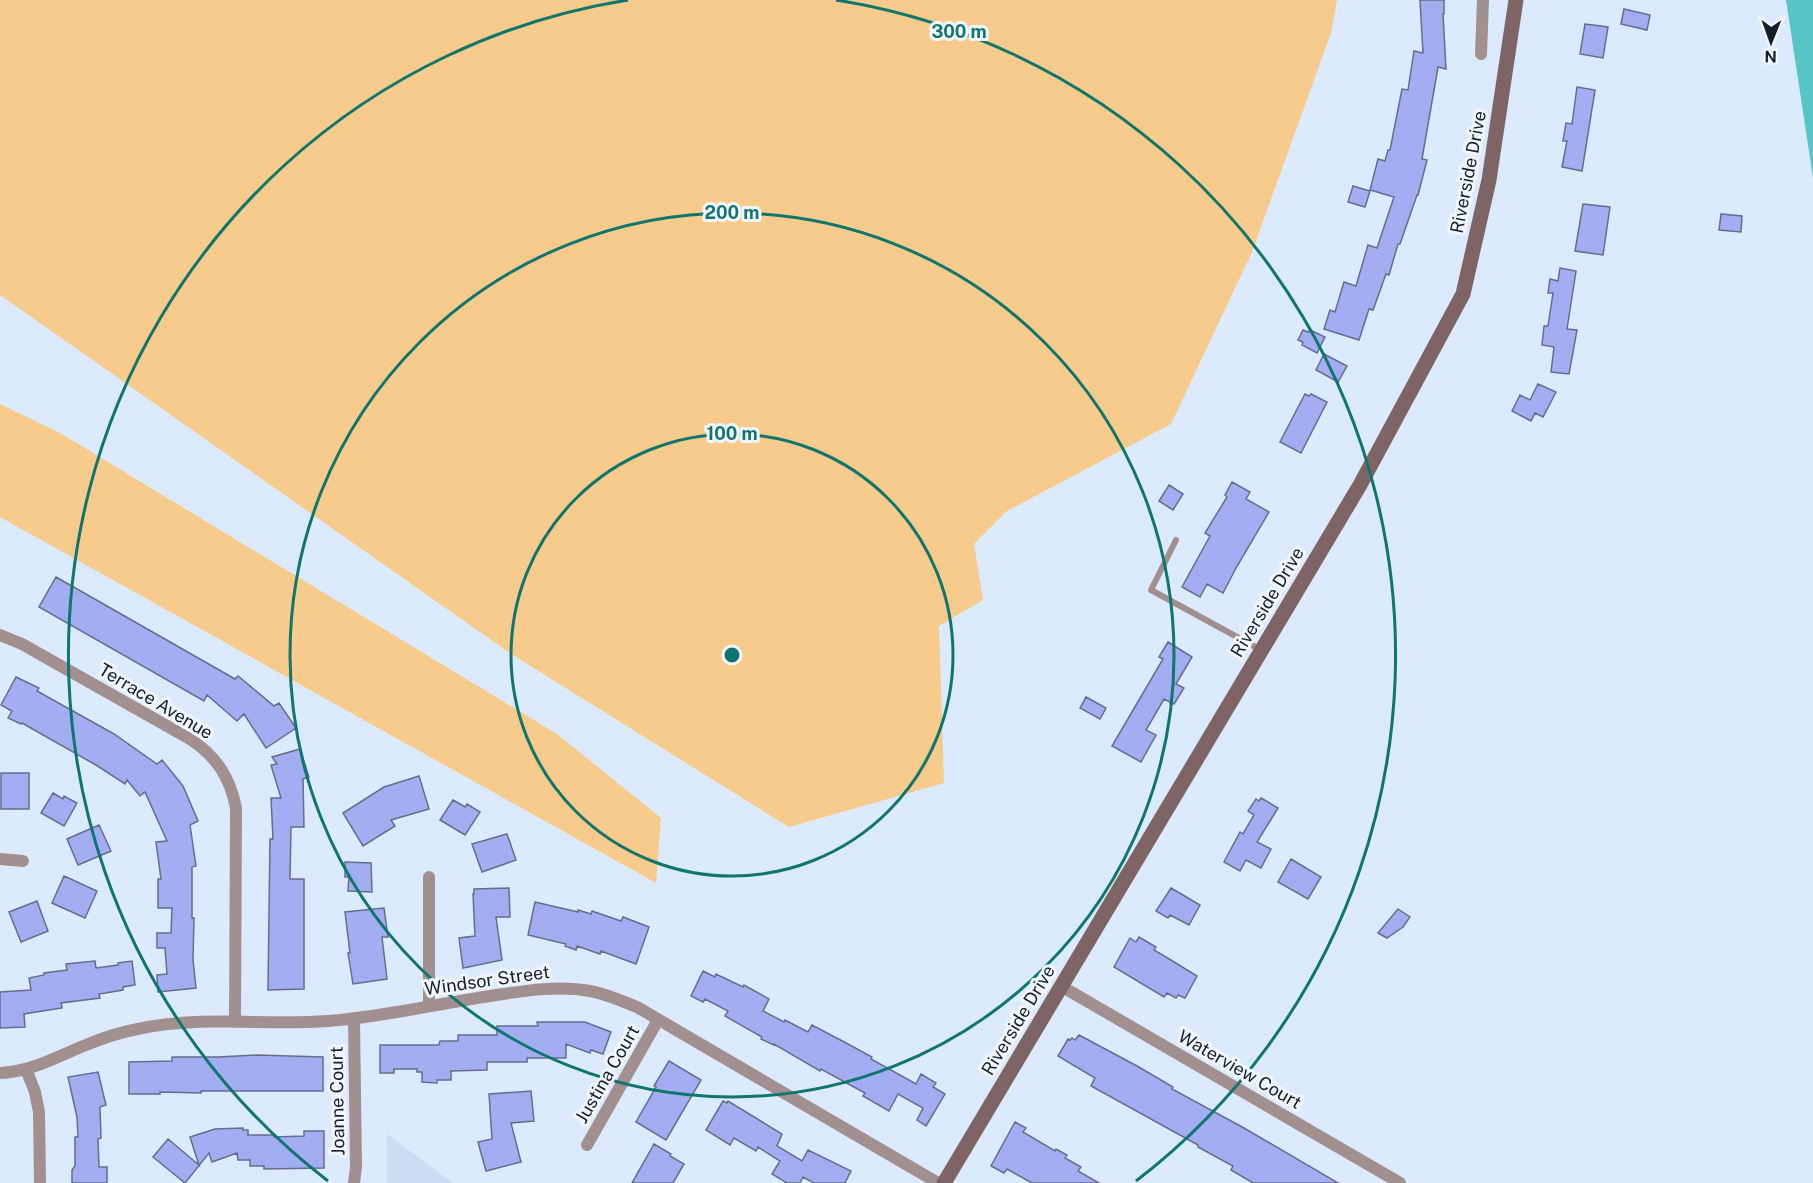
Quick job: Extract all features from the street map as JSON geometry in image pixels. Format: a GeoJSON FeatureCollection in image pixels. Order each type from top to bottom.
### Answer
{"type":"FeatureCollection","features":[{"type":"Feature","properties":{"kind":"main road","name":"Riverside Drive"},"geometry":{"type":"LineString","coordinates":[[944,1183],[1360,484],[1463,294],[1489,180],[1516,0]]}},
{"type":"Feature","properties":{"kind":"street"},"geometry":{"type":"LineString","coordinates":[[1481,54],[1483,0]]}},
{"type":"Feature","properties":{"kind":"street","name":"Terrace Avenue"},"geometry":{"type":"LineString","coordinates":[[0,635],[22,644],[190,739],[202,747],[222,768],[234,794],[236,808],[235,1022]]}},
{"type":"Feature","properties":{"kind":"street"},"geometry":{"type":"LineString","coordinates":[[0,859],[24,861]]}},
{"type":"Feature","properties":{"kind":"street"},"geometry":{"type":"LineString","coordinates":[[429,877],[429,1005]]}},
{"type":"Feature","properties":{"kind":"street","name":"Waterview Court"},"geometry":{"type":"LineString","coordinates":[[1060,986],[1400,1183]]}},
{"type":"Feature","properties":{"kind":"street","name":"Windsor Street"},"geometry":{"type":"LineString","coordinates":[[0,1073],[42,1064],[103,1038],[135,1029],[184,1022],[315,1022],[354,1019],[534,989],[564,988],[614,997],[637,1007],[938,1183]]}},
{"type":"Feature","properties":{"kind":"street","name":"Joanne Court"},"geometry":{"type":"LineString","coordinates":[[354,1019],[356,1167],[354,1183]]}},
{"type":"Feature","properties":{"kind":"street","name":"Justina Court"},"geometry":{"type":"LineString","coordinates":[[587,1145],[658,1020]]}},
{"type":"Feature","properties":{"kind":"street"},"geometry":{"type":"LineString","coordinates":[[26,1069],[35,1092],[39,1112],[40,1183]]}},
{"type":"Feature","properties":{"kind":"lane"},"geometry":{"type":"LineString","coordinates":[[1176,540],[1151,590],[1261,651]]}},
{"type":"Feature","properties":{"kind":"shaded area"},"geometry":{"type":"Polygon","coordinates":[[[0,0],[1337,0],[1331,33],[1252,252],[1171,424],[1007,511],[974,544],[983,600],[939,626],[944,783],[789,827],[511,654],[0,295],[0,0]]]}},
{"type":"Feature","properties":{"kind":"shaded area"},"geometry":{"type":"Polygon","coordinates":[[[1786,0],[1813,0],[1813,178],[1786,0]]]}},
{"type":"Feature","properties":{"kind":"shaded area"},"geometry":{"type":"Polygon","coordinates":[[[0,404],[60,433],[557,734],[661,818],[656,883],[0,517],[0,404]]]}},
{"type":"Feature","properties":{"kind":"shaded area"},"geometry":{"type":"Polygon","coordinates":[[[387,1134],[453,1183],[387,1183],[387,1134]]]}},
{"type":"Feature","properties":{"kind":"building"},"geometry":{"type":"Polygon","coordinates":[[[1420,0],[1444,0],[1446,69],[1438,67],[1422,159],[1427,160],[1418,195],[1400,244],[1398,244],[1389,275],[1386,274],[1373,310],[1369,309],[1359,340],[1324,329],[1330,310],[1335,312],[1344,282],[1356,286],[1368,245],[1377,248],[1394,197],[1370,190],[1378,159],[1385,161],[1388,150],[1390,150],[1402,89],[1408,90],[1414,51],[1423,53],[1420,0]]]}},
{"type":"Feature","properties":{"kind":"building"},"geometry":{"type":"Polygon","coordinates":[[[1624,9],[1650,15],[1647,30],[1621,24],[1624,9]]]}},
{"type":"Feature","properties":{"kind":"building"},"geometry":{"type":"Polygon","coordinates":[[[1585,24],[1608,27],[1603,58],[1580,54],[1585,24]]]}},
{"type":"Feature","properties":{"kind":"building"},"geometry":{"type":"Polygon","coordinates":[[[1577,87],[1595,90],[1582,171],[1562,167],[1567,141],[1563,141],[1566,123],[1572,124],[1577,87]]]}},
{"type":"Feature","properties":{"kind":"building"},"geometry":{"type":"Polygon","coordinates":[[[1353,186],[1370,191],[1365,207],[1348,202],[1353,186]]]}},
{"type":"Feature","properties":{"kind":"building"},"geometry":{"type":"Polygon","coordinates":[[[1583,204],[1610,207],[1603,255],[1575,251],[1583,204]]]}},
{"type":"Feature","properties":{"kind":"building"},"geometry":{"type":"Polygon","coordinates":[[[1721,214],[1742,216],[1741,232],[1719,230],[1721,214]]]}},
{"type":"Feature","properties":{"kind":"building"},"geometry":{"type":"Polygon","coordinates":[[[1560,268],[1576,271],[1567,329],[1577,330],[1569,374],[1551,372],[1554,347],[1542,345],[1544,326],[1548,326],[1553,293],[1548,293],[1550,279],[1558,281],[1560,268]]]}},
{"type":"Feature","properties":{"kind":"building"},"geometry":{"type":"Polygon","coordinates":[[[1303,330],[1308,332],[1310,330],[1325,337],[1317,353],[1302,345],[1303,342],[1298,340],[1303,330]]]}},
{"type":"Feature","properties":{"kind":"building"},"geometry":{"type":"Polygon","coordinates":[[[1324,354],[1347,366],[1338,382],[1316,370],[1324,354]]]}},
{"type":"Feature","properties":{"kind":"building"},"geometry":{"type":"Polygon","coordinates":[[[1538,384],[1556,392],[1543,417],[1535,413],[1531,421],[1512,411],[1520,395],[1530,400],[1538,384]]]}},
{"type":"Feature","properties":{"kind":"building"},"geometry":{"type":"Polygon","coordinates":[[[1305,394],[1309,396],[1311,394],[1327,402],[1301,453],[1280,442],[1305,394]]]}},
{"type":"Feature","properties":{"kind":"building"},"geometry":{"type":"Polygon","coordinates":[[[1232,482],[1250,492],[1246,499],[1269,512],[1223,593],[1207,584],[1200,597],[1182,587],[1210,536],[1205,533],[1227,497],[1225,495],[1232,482]]]}},
{"type":"Feature","properties":{"kind":"building"},"geometry":{"type":"Polygon","coordinates":[[[1169,485],[1183,494],[1173,510],[1159,501],[1169,485]]]}},
{"type":"Feature","properties":{"kind":"building"},"geometry":{"type":"Polygon","coordinates":[[[56,577],[235,679],[238,676],[274,706],[279,703],[296,728],[266,748],[244,714],[237,721],[207,695],[204,701],[39,607],[56,577]]]}},
{"type":"Feature","properties":{"kind":"building"},"geometry":{"type":"Polygon","coordinates":[[[1168,642],[1192,657],[1176,684],[1184,688],[1174,704],[1164,699],[1146,730],[1156,735],[1141,762],[1112,746],[1163,659],[1159,657],[1168,642]]]}},
{"type":"Feature","properties":{"kind":"building"},"geometry":{"type":"Polygon","coordinates":[[[16,677],[39,688],[37,691],[114,734],[157,764],[162,760],[183,786],[198,821],[190,825],[196,866],[192,867],[192,918],[194,918],[193,960],[196,988],[158,992],[157,975],[167,974],[165,948],[157,948],[157,933],[171,933],[172,908],[158,908],[158,879],[161,879],[156,842],[167,841],[145,792],[140,796],[127,780],[125,784],[22,723],[8,718],[12,711],[1,705],[16,677]]]}},
{"type":"Feature","properties":{"kind":"building"},"geometry":{"type":"Polygon","coordinates":[[[1086,697],[1106,708],[1100,719],[1080,708],[1086,697]]]}},
{"type":"Feature","properties":{"kind":"building"},"geometry":{"type":"Polygon","coordinates":[[[300,749],[309,777],[303,779],[304,827],[291,827],[290,879],[304,879],[304,989],[268,990],[270,839],[273,839],[271,798],[281,798],[271,765],[277,764],[272,757],[300,749]]]}},
{"type":"Feature","properties":{"kind":"building"},"geometry":{"type":"Polygon","coordinates":[[[1,773],[29,773],[29,809],[1,809],[1,773]]]}},
{"type":"Feature","properties":{"kind":"building"},"geometry":{"type":"Polygon","coordinates":[[[419,776],[429,809],[391,820],[395,826],[363,846],[343,813],[384,787],[419,776]]]}},
{"type":"Feature","properties":{"kind":"building"},"geometry":{"type":"Polygon","coordinates":[[[53,793],[77,803],[64,826],[41,813],[53,793]]]}},
{"type":"Feature","properties":{"kind":"building"},"geometry":{"type":"Polygon","coordinates":[[[1261,798],[1278,808],[1257,842],[1271,849],[1261,868],[1246,860],[1240,871],[1224,862],[1240,832],[1243,834],[1254,815],[1248,811],[1256,799],[1259,801],[1261,798]]]}},
{"type":"Feature","properties":{"kind":"building"},"geometry":{"type":"Polygon","coordinates":[[[453,800],[465,807],[467,804],[480,812],[465,835],[440,820],[453,800]]]}},
{"type":"Feature","properties":{"kind":"building"},"geometry":{"type":"Polygon","coordinates":[[[99,825],[111,851],[78,865],[67,839],[99,825]]]}},
{"type":"Feature","properties":{"kind":"building"},"geometry":{"type":"Polygon","coordinates":[[[507,834],[516,860],[482,872],[472,844],[507,834]]]}},
{"type":"Feature","properties":{"kind":"building"},"geometry":{"type":"Polygon","coordinates":[[[1291,859],[1321,877],[1308,899],[1278,882],[1291,859]]]}},
{"type":"Feature","properties":{"kind":"building"},"geometry":{"type":"Polygon","coordinates":[[[345,862],[371,863],[372,892],[348,891],[349,877],[345,877],[345,862]]]}},
{"type":"Feature","properties":{"kind":"building"},"geometry":{"type":"Polygon","coordinates":[[[64,876],[97,891],[85,918],[52,903],[64,876]]]}},
{"type":"Feature","properties":{"kind":"building"},"geometry":{"type":"Polygon","coordinates":[[[509,888],[510,917],[496,917],[502,960],[463,968],[459,938],[475,936],[474,889],[509,888]]]}},
{"type":"Feature","properties":{"kind":"building"},"geometry":{"type":"Polygon","coordinates":[[[1171,888],[1200,905],[1189,925],[1156,911],[1171,888]]]}},
{"type":"Feature","properties":{"kind":"building"},"geometry":{"type":"Polygon","coordinates":[[[37,901],[48,931],[21,942],[9,912],[37,901]]]}},
{"type":"Feature","properties":{"kind":"building"},"geometry":{"type":"Polygon","coordinates":[[[535,902],[578,912],[578,910],[591,914],[592,911],[621,921],[623,917],[649,927],[636,964],[601,951],[600,954],[577,946],[576,950],[565,946],[566,944],[528,935],[535,902]]]}},
{"type":"Feature","properties":{"kind":"building"},"geometry":{"type":"Polygon","coordinates":[[[384,908],[388,937],[382,937],[387,979],[353,984],[345,912],[384,908]]]}},
{"type":"Feature","properties":{"kind":"building"},"geometry":{"type":"Polygon","coordinates":[[[1398,909],[1410,917],[1403,927],[1387,938],[1378,933],[1398,909]]]}},
{"type":"Feature","properties":{"kind":"building"},"geometry":{"type":"Polygon","coordinates":[[[1139,937],[1156,947],[1154,950],[1197,976],[1185,998],[1178,995],[1176,998],[1167,993],[1164,997],[1114,967],[1130,938],[1136,942],[1139,937]]]}},
{"type":"Feature","properties":{"kind":"building"},"geometry":{"type":"Polygon","coordinates":[[[95,961],[96,968],[132,961],[135,985],[123,987],[123,990],[99,994],[100,998],[61,1003],[62,1008],[24,1014],[25,1027],[0,1028],[0,992],[31,990],[29,978],[44,975],[44,973],[67,970],[66,964],[95,961]]]}},
{"type":"Feature","properties":{"kind":"building"},"geometry":{"type":"Polygon","coordinates":[[[703,971],[715,977],[716,974],[743,987],[744,985],[769,999],[763,1011],[784,1022],[785,1020],[808,1032],[812,1025],[916,1084],[921,1074],[936,1083],[933,1087],[945,1094],[926,1126],[917,1120],[923,1108],[898,1094],[889,1111],[863,1096],[865,1093],[761,1039],[762,1037],[725,1016],[728,1011],[705,999],[703,1002],[691,996],[703,971]]]}},
{"type":"Feature","properties":{"kind":"building"},"geometry":{"type":"Polygon","coordinates":[[[537,1022],[585,1022],[611,1032],[603,1054],[591,1050],[590,1053],[566,1044],[566,1058],[527,1058],[527,1062],[487,1062],[487,1070],[451,1071],[451,1080],[437,1080],[437,1083],[422,1082],[422,1072],[417,1072],[417,1069],[394,1069],[394,1073],[380,1073],[380,1045],[439,1045],[440,1041],[458,1041],[458,1035],[497,1035],[497,1026],[538,1026],[537,1022]]]}},
{"type":"Feature","properties":{"kind":"building"},"geometry":{"type":"Polygon","coordinates":[[[1079,1035],[1137,1066],[1173,1087],[1172,1089],[1338,1183],[1253,1183],[1231,1170],[1233,1166],[1198,1145],[1091,1086],[1095,1078],[1058,1056],[1068,1039],[1075,1040],[1079,1035]]]}},
{"type":"Feature","properties":{"kind":"building"},"geometry":{"type":"Polygon","coordinates":[[[257,1055],[323,1057],[323,1091],[201,1091],[201,1093],[129,1094],[129,1062],[172,1061],[172,1057],[257,1055]]]}},
{"type":"Feature","properties":{"kind":"building"},"geometry":{"type":"Polygon","coordinates":[[[669,1061],[701,1080],[666,1140],[636,1122],[669,1061]]]}},
{"type":"Feature","properties":{"kind":"building"},"geometry":{"type":"Polygon","coordinates":[[[98,1072],[106,1105],[100,1107],[99,1167],[107,1167],[107,1183],[72,1183],[72,1170],[75,1166],[75,1137],[78,1137],[77,1117],[68,1077],[98,1072]]]}},
{"type":"Feature","properties":{"kind":"building"},"geometry":{"type":"Polygon","coordinates":[[[531,1091],[534,1121],[511,1123],[521,1162],[486,1171],[478,1142],[492,1139],[489,1094],[531,1091]]]}},
{"type":"Feature","properties":{"kind":"building"},"geometry":{"type":"Polygon","coordinates":[[[723,1101],[727,1103],[728,1101],[782,1134],[777,1146],[802,1161],[808,1150],[851,1171],[845,1183],[814,1183],[803,1177],[800,1183],[787,1183],[772,1174],[780,1161],[758,1147],[756,1151],[734,1138],[730,1145],[706,1130],[723,1101]]]}},
{"type":"Feature","properties":{"kind":"building"},"geometry":{"type":"Polygon","coordinates":[[[1015,1122],[1026,1128],[1023,1132],[1055,1151],[1056,1149],[1067,1155],[1065,1158],[1081,1167],[1078,1171],[1099,1183],[1032,1183],[1007,1169],[1004,1173],[991,1166],[1015,1122]]]}},
{"type":"Feature","properties":{"kind":"building"},"geometry":{"type":"Polygon","coordinates":[[[243,1128],[243,1130],[248,1130],[248,1135],[274,1135],[274,1137],[304,1136],[304,1131],[324,1131],[324,1168],[264,1169],[264,1166],[250,1166],[250,1160],[238,1160],[237,1153],[212,1162],[209,1153],[185,1183],[153,1157],[168,1139],[199,1165],[190,1137],[215,1129],[243,1128]]]}},
{"type":"Feature","properties":{"kind":"building"},"geometry":{"type":"Polygon","coordinates":[[[654,1144],[684,1164],[673,1183],[632,1183],[654,1144]]]}}]}
